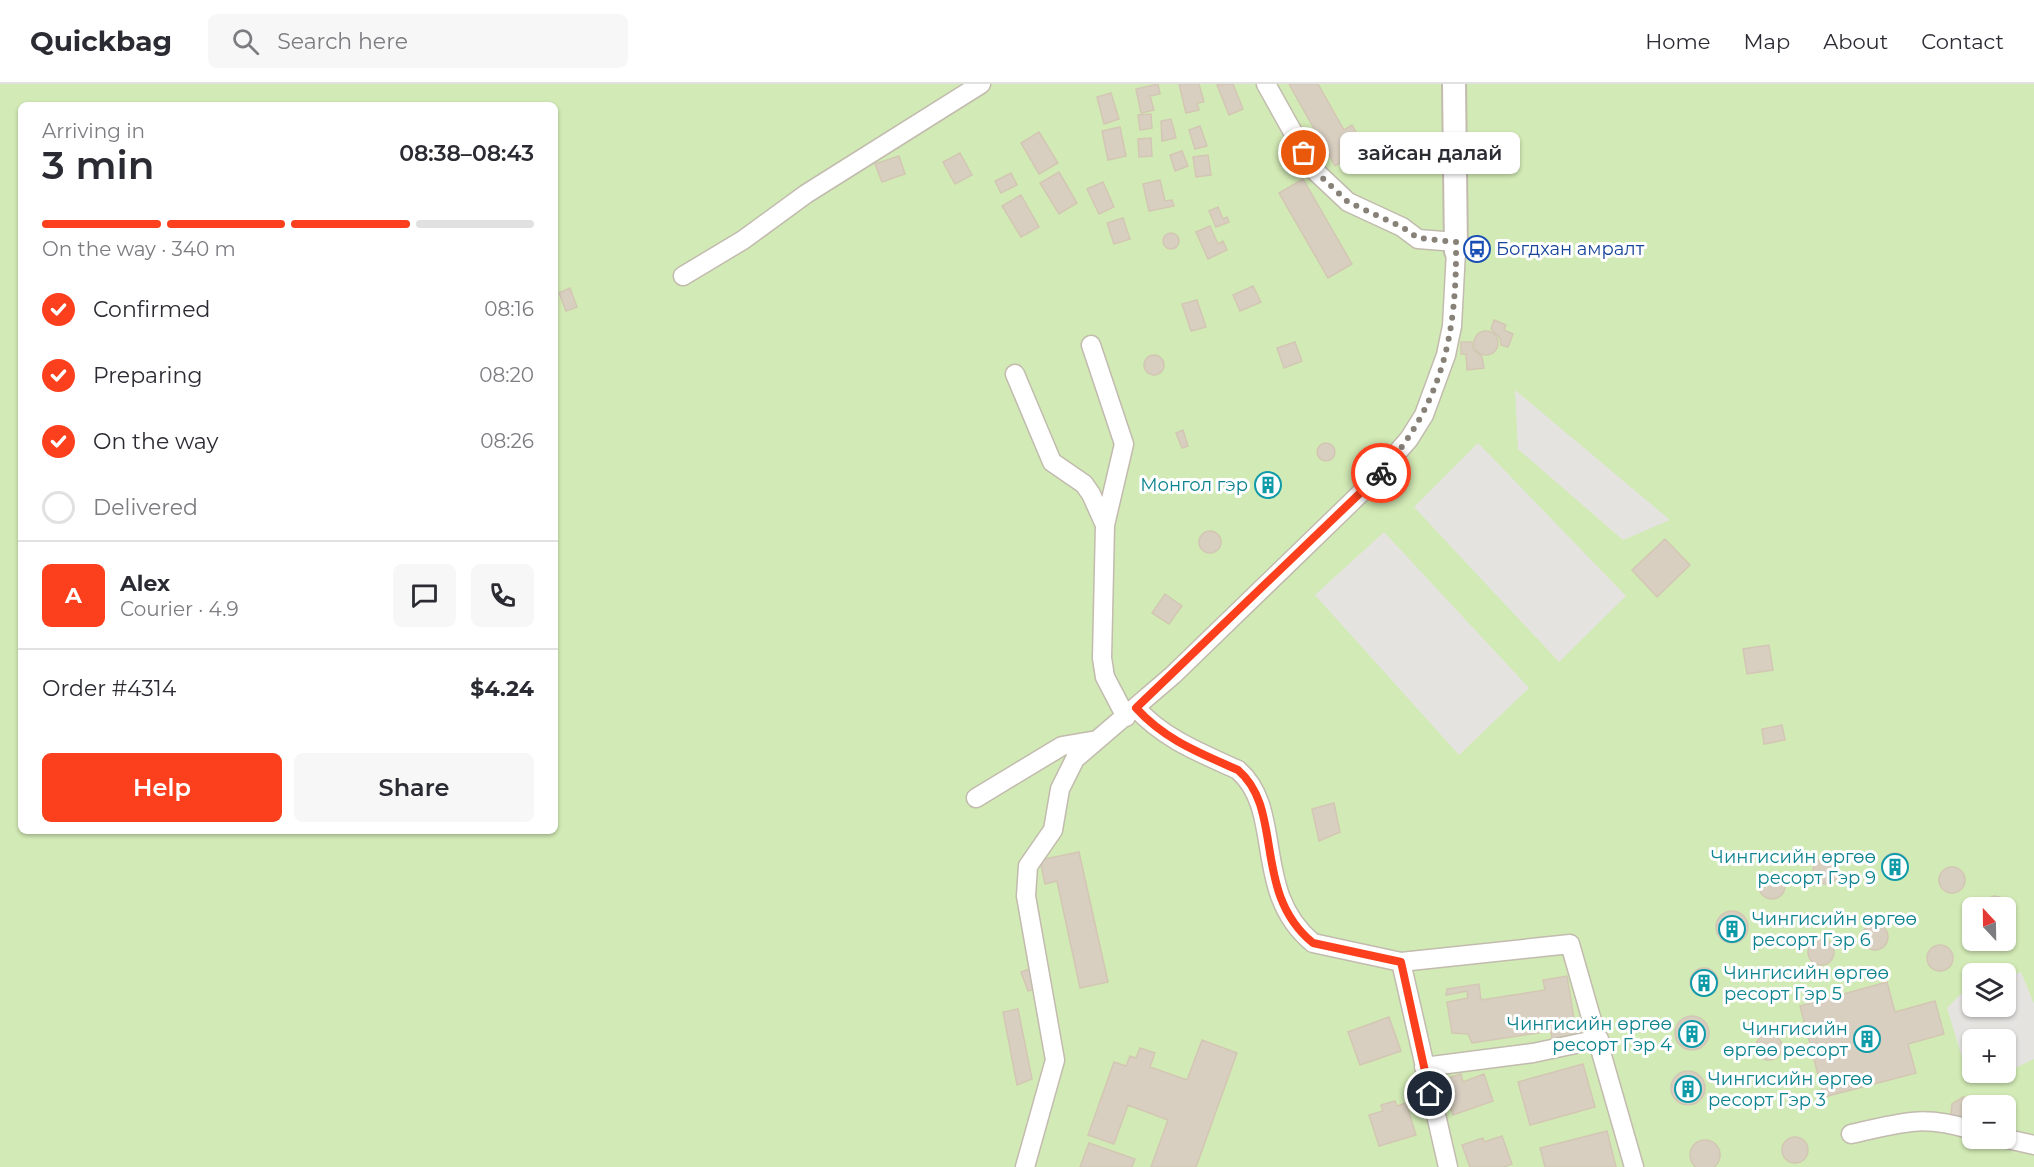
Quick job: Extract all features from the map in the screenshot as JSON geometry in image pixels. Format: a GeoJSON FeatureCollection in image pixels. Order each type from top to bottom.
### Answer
{"type":"FeatureCollection","features":[{"type":"Feature","properties":{"kind":"street"},"geometry":{"type":"LineString","coordinates":[[683,276],[743,240],[816,188],[981,84]]}},
{"type":"Feature","properties":{"kind":"street"},"geometry":{"type":"LineString","coordinates":[[1266,84],[1314,170],[1348,202],[1402,227],[1418,238],[1456,246]]}},
{"type":"Feature","properties":{"kind":"street"},"geometry":{"type":"LineString","coordinates":[[1025,1167],[1055,1060],[1026,896],[1028,866],[1053,830],[1059,789],[1075,759],[1131,712],[1366,488],[1409,439],[1424,415],[1446,354],[1452,326],[1456,246],[1454,84]]}},
{"type":"Feature","properties":{"kind":"street"},"geometry":{"type":"LineString","coordinates":[[1091,345],[1124,444],[1105,525],[1102,658],[1106,676],[1131,712],[1164,734],[1238,770],[1247,777],[1262,814],[1272,875],[1279,898],[1302,934],[1313,943],[1401,962],[1570,944],[1634,1167]]}},
{"type":"Feature","properties":{"kind":"street"},"geometry":{"type":"LineString","coordinates":[[1015,374],[1052,462],[1083,484],[1091,494],[1105,525]]}},
{"type":"Feature","properties":{"kind":"street"},"geometry":{"type":"LineString","coordinates":[[976,798],[1062,746],[1098,740]]}},
{"type":"Feature","properties":{"kind":"street"},"geometry":{"type":"LineString","coordinates":[[1401,962],[1448,1167]]}},
{"type":"Feature","properties":{"kind":"street"},"geometry":{"type":"LineString","coordinates":[[1424,1067],[1533,1053],[1599,1039]]}},
{"type":"Feature","properties":{"kind":"street"},"geometry":{"type":"LineString","coordinates":[[1851,1134],[1920,1120],[1946,1122],[1962,1127]]}},
{"type":"Feature","properties":{"kind":"street"},"geometry":{"type":"LineString","coordinates":[[2016,1141],[2034,1145]]}},
{"type":"Feature","properties":{"kind":"green space"},"geometry":{"type":"Polygon","coordinates":[[[0,84],[2034,84],[2034,1167],[0,1167],[0,84]]]}},
{"type":"Feature","properties":{"kind":"shaded area"},"geometry":{"type":"Polygon","coordinates":[[[1515,390],[1670,520],[1623,540],[1518,449],[1515,390]]]}},
{"type":"Feature","properties":{"kind":"shaded area"},"geometry":{"type":"Polygon","coordinates":[[[1478,443],[1626,596],[1559,662],[1414,507],[1478,443]]]}},
{"type":"Feature","properties":{"kind":"shaded area"},"geometry":{"type":"Polygon","coordinates":[[[1384,532],[1529,688],[1459,755],[1315,595],[1384,532]]]}},
{"type":"Feature","properties":{"kind":"shaded area"},"geometry":{"type":"Polygon","coordinates":[[[2021,972],[2034,1004],[2034,1059],[2016,1068],[2016,1029],[1962,1029],[1962,1057],[1947,1008],[1962,993],[1962,1017],[2016,1017],[2016,973],[2021,972]]]}},
{"type":"Feature","properties":{"kind":"building"},"geometry":{"type":"Polygon","coordinates":[[[1158,84],[1160,94],[1150,96],[1154,110],[1141,113],[1136,89],[1158,84]]]}},
{"type":"Feature","properties":{"kind":"building"},"geometry":{"type":"Polygon","coordinates":[[[1179,84],[1199,84],[1204,102],[1197,103],[1199,110],[1186,113],[1179,84]]]}},
{"type":"Feature","properties":{"kind":"building"},"geometry":{"type":"Polygon","coordinates":[[[1233,84],[1243,109],[1229,115],[1217,85],[1233,84]]]}},
{"type":"Feature","properties":{"kind":"building"},"geometry":{"type":"Polygon","coordinates":[[[1289,84],[1318,84],[1344,130],[1352,125],[1361,141],[1353,146],[1357,153],[1335,166],[1289,84]]]}},
{"type":"Feature","properties":{"kind":"building"},"geometry":{"type":"Polygon","coordinates":[[[1111,93],[1119,119],[1104,124],[1097,97],[1111,93]]]}},
{"type":"Feature","properties":{"kind":"building"},"geometry":{"type":"Polygon","coordinates":[[[1151,114],[1152,128],[1140,130],[1138,115],[1151,114]]]}},
{"type":"Feature","properties":{"kind":"building"},"geometry":{"type":"Polygon","coordinates":[[[1171,119],[1176,138],[1162,141],[1161,121],[1171,119]]]}},
{"type":"Feature","properties":{"kind":"building"},"geometry":{"type":"Polygon","coordinates":[[[1200,126],[1207,146],[1195,149],[1189,130],[1200,126]]]}},
{"type":"Feature","properties":{"kind":"building"},"geometry":{"type":"Polygon","coordinates":[[[1120,127],[1126,156],[1108,160],[1102,131],[1120,127]]]}},
{"type":"Feature","properties":{"kind":"building"},"geometry":{"type":"Polygon","coordinates":[[[1039,132],[1058,163],[1039,174],[1021,143],[1039,132]]]}},
{"type":"Feature","properties":{"kind":"building"},"geometry":{"type":"Polygon","coordinates":[[[1151,138],[1152,156],[1139,157],[1138,139],[1151,138]]]}},
{"type":"Feature","properties":{"kind":"building"},"geometry":{"type":"Polygon","coordinates":[[[1182,151],[1188,166],[1175,171],[1170,155],[1182,151]]]}},
{"type":"Feature","properties":{"kind":"building"},"geometry":{"type":"Polygon","coordinates":[[[960,153],[972,175],[955,184],[943,162],[960,153]]]}},
{"type":"Feature","properties":{"kind":"building"},"geometry":{"type":"Polygon","coordinates":[[[1208,155],[1211,175],[1196,177],[1193,157],[1208,155]]]}},
{"type":"Feature","properties":{"kind":"building"},"geometry":{"type":"Polygon","coordinates":[[[899,156],[905,174],[882,182],[875,164],[899,156]]]}},
{"type":"Feature","properties":{"kind":"building"},"geometry":{"type":"Polygon","coordinates":[[[1059,172],[1077,203],[1059,214],[1040,183],[1059,172]]]}},
{"type":"Feature","properties":{"kind":"building"},"geometry":{"type":"Polygon","coordinates":[[[1011,173],[1017,185],[1001,193],[995,181],[1011,173]]]}},
{"type":"Feature","properties":{"kind":"building"},"geometry":{"type":"Polygon","coordinates":[[[1303,179],[1352,264],[1328,278],[1279,193],[1303,179]]]}},
{"type":"Feature","properties":{"kind":"building"},"geometry":{"type":"Polygon","coordinates":[[[1160,180],[1165,201],[1172,200],[1174,206],[1149,211],[1143,184],[1160,180]]]}},
{"type":"Feature","properties":{"kind":"building"},"geometry":{"type":"Polygon","coordinates":[[[1103,182],[1114,207],[1099,214],[1087,189],[1103,182]]]}},
{"type":"Feature","properties":{"kind":"building"},"geometry":{"type":"Polygon","coordinates":[[[1021,195],[1039,227],[1021,237],[1002,206],[1021,195]]]}},
{"type":"Feature","properties":{"kind":"building"},"geometry":{"type":"Polygon","coordinates":[[[1218,207],[1223,219],[1227,217],[1229,222],[1216,227],[1209,211],[1218,207]]]}},
{"type":"Feature","properties":{"kind":"building"},"geometry":{"type":"Polygon","coordinates":[[[1123,218],[1130,239],[1114,244],[1107,223],[1123,218]]]}},
{"type":"Feature","properties":{"kind":"building"},"geometry":{"type":"Polygon","coordinates":[[[1210,226],[1218,244],[1223,241],[1227,250],[1208,259],[1196,232],[1210,226]]]}},
{"type":"Feature","properties":{"kind":"building"},"geometry":{"type":"Polygon","coordinates":[[[1168,233],[1174,233],[1179,241],[1177,247],[1168,249],[1163,244],[1163,238],[1168,233]]]}},
{"type":"Feature","properties":{"kind":"building"},"geometry":{"type":"Polygon","coordinates":[[[1253,286],[1261,302],[1240,311],[1233,295],[1253,286]]]}},
{"type":"Feature","properties":{"kind":"building"},"geometry":{"type":"Polygon","coordinates":[[[570,288],[577,307],[566,311],[559,293],[570,288]]]}},
{"type":"Feature","properties":{"kind":"building"},"geometry":{"type":"Polygon","coordinates":[[[1197,300],[1206,327],[1191,331],[1182,304],[1197,300]]]}},
{"type":"Feature","properties":{"kind":"building"},"geometry":{"type":"Polygon","coordinates":[[[1494,320],[1506,325],[1504,330],[1513,334],[1508,347],[1501,345],[1500,338],[1491,329],[1494,320]]]}},
{"type":"Feature","properties":{"kind":"building"},"geometry":{"type":"Polygon","coordinates":[[[1486,331],[1494,335],[1498,343],[1494,351],[1486,355],[1478,351],[1474,343],[1478,335],[1486,331]]]}},
{"type":"Feature","properties":{"kind":"building"},"geometry":{"type":"Polygon","coordinates":[[[1295,342],[1302,361],[1284,368],[1277,348],[1295,342]]]}},
{"type":"Feature","properties":{"kind":"building"},"geometry":{"type":"Polygon","coordinates":[[[1461,342],[1472,342],[1473,349],[1482,357],[1484,368],[1467,370],[1466,354],[1461,354],[1461,342]]]}},
{"type":"Feature","properties":{"kind":"building"},"geometry":{"type":"Polygon","coordinates":[[[1154,355],[1161,358],[1164,365],[1161,372],[1154,375],[1147,372],[1144,365],[1147,358],[1154,355]]]}},
{"type":"Feature","properties":{"kind":"building"},"geometry":{"type":"Polygon","coordinates":[[[1183,430],[1188,446],[1182,448],[1176,433],[1183,430]]]}},
{"type":"Feature","properties":{"kind":"building"},"geometry":{"type":"Polygon","coordinates":[[[1326,443],[1334,448],[1335,452],[1330,460],[1326,461],[1318,456],[1317,452],[1322,444],[1326,443]]]}},
{"type":"Feature","properties":{"kind":"building","name":"Монгол гэр"},"geometry":{"type":"Polygon","coordinates":[[[1264,475],[1272,475],[1279,482],[1279,490],[1272,497],[1264,497],[1257,490],[1257,482],[1264,475]]]}},
{"type":"Feature","properties":{"kind":"building","name":"Монгол гэр"},"geometry":{"type":"Polygon","coordinates":[[[1210,531],[1218,534],[1221,542],[1218,550],[1210,553],[1202,550],[1199,542],[1202,534],[1210,531]]]}},
{"type":"Feature","properties":{"kind":"building"},"geometry":{"type":"Polygon","coordinates":[[[1665,539],[1690,565],[1657,597],[1632,570],[1665,539]]]}},
{"type":"Feature","properties":{"kind":"building"},"geometry":{"type":"Polygon","coordinates":[[[1165,594],[1182,606],[1169,624],[1152,613],[1165,594]]]}},
{"type":"Feature","properties":{"kind":"building"},"geometry":{"type":"Polygon","coordinates":[[[1769,645],[1773,670],[1747,674],[1743,649],[1769,645]]]}},
{"type":"Feature","properties":{"kind":"building"},"geometry":{"type":"Polygon","coordinates":[[[1782,725],[1785,740],[1764,744],[1762,729],[1782,725]]]}},
{"type":"Feature","properties":{"kind":"building"},"geometry":{"type":"Polygon","coordinates":[[[1334,803],[1340,832],[1319,841],[1312,809],[1334,803]]]}},
{"type":"Feature","properties":{"kind":"building"},"geometry":{"type":"Polygon","coordinates":[[[1079,852],[1108,982],[1080,988],[1057,881],[1045,884],[1040,860],[1079,852]]]}},
{"type":"Feature","properties":{"kind":"building","name":"Чингисийн өргөө ресорт Гэр 9"},"geometry":{"type":"Polygon","coordinates":[[[1895,853],[1904,857],[1908,866],[1904,875],[1895,879],[1886,875],[1882,866],[1886,857],[1895,853]]]}},
{"type":"Feature","properties":{"kind":"building"},"geometry":{"type":"Polygon","coordinates":[[[1826,858],[1835,862],[1839,871],[1835,880],[1826,884],[1817,880],[1813,871],[1817,862],[1826,858]]]}},
{"type":"Feature","properties":{"kind":"building"},"geometry":{"type":"Polygon","coordinates":[[[1952,867],[1961,871],[1965,880],[1961,889],[1952,893],[1943,889],[1939,880],[1943,871],[1952,867]]]}},
{"type":"Feature","properties":{"kind":"building"},"geometry":{"type":"Polygon","coordinates":[[[1772,873],[1781,877],[1785,886],[1781,895],[1772,899],[1763,895],[1759,886],[1763,877],[1772,873]]]}},
{"type":"Feature","properties":{"kind":"building","name":"Чингисийн өргөө ресорт Гэр 6"},"geometry":{"type":"Polygon","coordinates":[[[1732,911],[1743,916],[1748,927],[1743,938],[1732,943],[1721,938],[1716,927],[1721,916],[1732,911]]]}},
{"type":"Feature","properties":{"kind":"building"},"geometry":{"type":"Polygon","coordinates":[[[1875,924],[1884,928],[1888,937],[1884,946],[1875,950],[1866,946],[1862,937],[1866,928],[1875,924]]]}},
{"type":"Feature","properties":{"kind":"building"},"geometry":{"type":"Polygon","coordinates":[[[1821,939],[1830,943],[1834,952],[1830,961],[1821,965],[1812,961],[1808,952],[1812,943],[1821,939]]]}},
{"type":"Feature","properties":{"kind":"building"},"geometry":{"type":"Polygon","coordinates":[[[1940,945],[1949,949],[1953,958],[1949,967],[1940,971],[1931,967],[1927,958],[1931,949],[1940,945]]]}},
{"type":"Feature","properties":{"kind":"building"},"geometry":{"type":"Polygon","coordinates":[[[1035,967],[1037,989],[1028,991],[1021,972],[1035,967]]]}},
{"type":"Feature","properties":{"kind":"building","name":"Чингисийн өргөө ресорт Гэр 5"},"geometry":{"type":"Polygon","coordinates":[[[1704,968],[1714,972],[1718,982],[1714,992],[1704,996],[1694,992],[1690,982],[1694,972],[1704,968]]]}},
{"type":"Feature","properties":{"kind":"building"},"geometry":{"type":"Polygon","coordinates":[[[1567,976],[1577,1037],[1552,1041],[1551,1031],[1472,1043],[1468,1034],[1452,1033],[1447,1002],[1468,998],[1467,991],[1446,995],[1447,989],[1479,984],[1481,1000],[1545,990],[1543,980],[1567,976]]]}},
{"type":"Feature","properties":{"kind":"building","name":"Чингисийн өргөө ресорт"},"geometry":{"type":"Polygon","coordinates":[[[1887,982],[1895,1012],[1935,1001],[1944,1034],[1908,1044],[1916,1073],[1824,1097],[1800,1006],[1887,982]]]}},
{"type":"Feature","properties":{"kind":"building"},"geometry":{"type":"Polygon","coordinates":[[[1018,1009],[1032,1079],[1017,1085],[1003,1012],[1018,1009]]]}},
{"type":"Feature","properties":{"kind":"building","name":"Чингисийн өргөө ресорт Гэр 4"},"geometry":{"type":"Polygon","coordinates":[[[1692,1016],[1704,1021],[1709,1033],[1704,1045],[1692,1050],[1680,1045],[1675,1033],[1680,1021],[1692,1016]]]}},
{"type":"Feature","properties":{"kind":"building"},"geometry":{"type":"Polygon","coordinates":[[[1389,1017],[1401,1051],[1360,1065],[1348,1032],[1389,1017]]]}},
{"type":"Feature","properties":{"kind":"building"},"geometry":{"type":"Polygon","coordinates":[[[1769,1034],[1778,1038],[1782,1047],[1778,1056],[1769,1060],[1760,1056],[1756,1047],[1760,1038],[1769,1034]]]}},
{"type":"Feature","properties":{"kind":"building"},"geometry":{"type":"Polygon","coordinates":[[[1202,1040],[1237,1053],[1196,1167],[1151,1167],[1168,1120],[1128,1105],[1114,1144],[1088,1135],[1114,1062],[1126,1066],[1130,1056],[1136,1058],[1140,1048],[1155,1053],[1150,1067],[1187,1080],[1202,1040]]]}},
{"type":"Feature","properties":{"kind":"building"},"geometry":{"type":"Polygon","coordinates":[[[1583,1064],[1595,1107],[1530,1125],[1518,1082],[1583,1064]]]}},
{"type":"Feature","properties":{"kind":"building","name":"Чингисийн өргөө ресорт Гэр 3"},"geometry":{"type":"Polygon","coordinates":[[[1688,1071],[1700,1076],[1705,1088],[1700,1100],[1688,1105],[1676,1100],[1671,1088],[1676,1076],[1688,1071]]]}},
{"type":"Feature","properties":{"kind":"building"},"geometry":{"type":"Polygon","coordinates":[[[1461,1074],[1463,1082],[1484,1074],[1493,1101],[1453,1115],[1442,1080],[1461,1074]]]}},
{"type":"Feature","properties":{"kind":"building"},"geometry":{"type":"Polygon","coordinates":[[[1962,1098],[1962,1120],[1952,1117],[1952,1104],[1962,1098]]]}},
{"type":"Feature","properties":{"kind":"building"},"geometry":{"type":"Polygon","coordinates":[[[1395,1101],[1397,1106],[1406,1103],[1416,1135],[1379,1146],[1369,1115],[1383,1111],[1381,1105],[1395,1101]]]}},
{"type":"Feature","properties":{"kind":"building"},"geometry":{"type":"Polygon","coordinates":[[[1607,1131],[1616,1167],[1545,1167],[1540,1148],[1607,1131]]]}},
{"type":"Feature","properties":{"kind":"building"},"geometry":{"type":"Polygon","coordinates":[[[1502,1136],[1512,1164],[1504,1167],[1470,1167],[1462,1145],[1483,1138],[1484,1142],[1502,1136]]]}},
{"type":"Feature","properties":{"kind":"building"},"geometry":{"type":"Polygon","coordinates":[[[1795,1137],[1804,1141],[1808,1150],[1804,1159],[1795,1163],[1786,1159],[1782,1150],[1786,1141],[1795,1137]]]}},
{"type":"Feature","properties":{"kind":"building"},"geometry":{"type":"Polygon","coordinates":[[[1699,1141],[1711,1141],[1719,1149],[1719,1161],[1712,1168],[1698,1168],[1691,1161],[1691,1149],[1699,1141]]]}},
{"type":"Feature","properties":{"kind":"building"},"geometry":{"type":"Polygon","coordinates":[[[1089,1143],[1135,1159],[1132,1167],[1080,1167],[1089,1143]]]}},
{"type":"Feature","properties":{"kind":"way so far"},"geometry":{"type":"LineString","coordinates":[[1304,153],[1314,170],[1348,202],[1402,227],[1418,238],[1456,242],[1452,326],[1440,375],[1424,415],[1409,439],[1381,473]]}},
{"type":"Feature","properties":{"kind":"place","name":"зайсан далай"},"geometry":{"type":"Point","coordinates":[1304,153]}},
{"type":"Feature","properties":{"kind":"place","name":"Богдхан амралт"},"geometry":{"type":"Point","coordinates":[1477,249]}},
{"type":"Feature","properties":{"kind":"place","name":"Монгол гэр"},"geometry":{"type":"Point","coordinates":[1268,485]}},
{"type":"Feature","properties":{"kind":"place","name":"Чингисийн өргөө ресорт Гэр 9"},"geometry":{"type":"Point","coordinates":[1895,867]}},
{"type":"Feature","properties":{"kind":"place","name":"Чингисийн өргөө ресорт Гэр 6"},"geometry":{"type":"Point","coordinates":[1732,929]}},
{"type":"Feature","properties":{"kind":"place","name":"Чингисийн өргөө ресорт Гэр 5"},"geometry":{"type":"Point","coordinates":[1704,983]}},
{"type":"Feature","properties":{"kind":"place","name":"Чингисийн өргөө ресорт Гэр 4"},"geometry":{"type":"Point","coordinates":[1692,1034]}},
{"type":"Feature","properties":{"kind":"place","name":"Чингисийн өргөө ресорт"},"geometry":{"type":"Point","coordinates":[1867,1039]}},
{"type":"Feature","properties":{"kind":"place","name":"Чингисийн өргөө ресорт Гэр 3"},"geometry":{"type":"Point","coordinates":[1688,1089]}},
{"type":"Feature","properties":{"kind":"route"},"geometry":{"type":"LineString","coordinates":[[1381,473],[1136,708],[1153,727],[1164,734],[1238,770],[1247,777],[1254,789],[1262,814],[1272,875],[1279,898],[1289,917],[1302,934],[1313,943],[1341,947],[1401,962],[1430,1094]]}}]}
